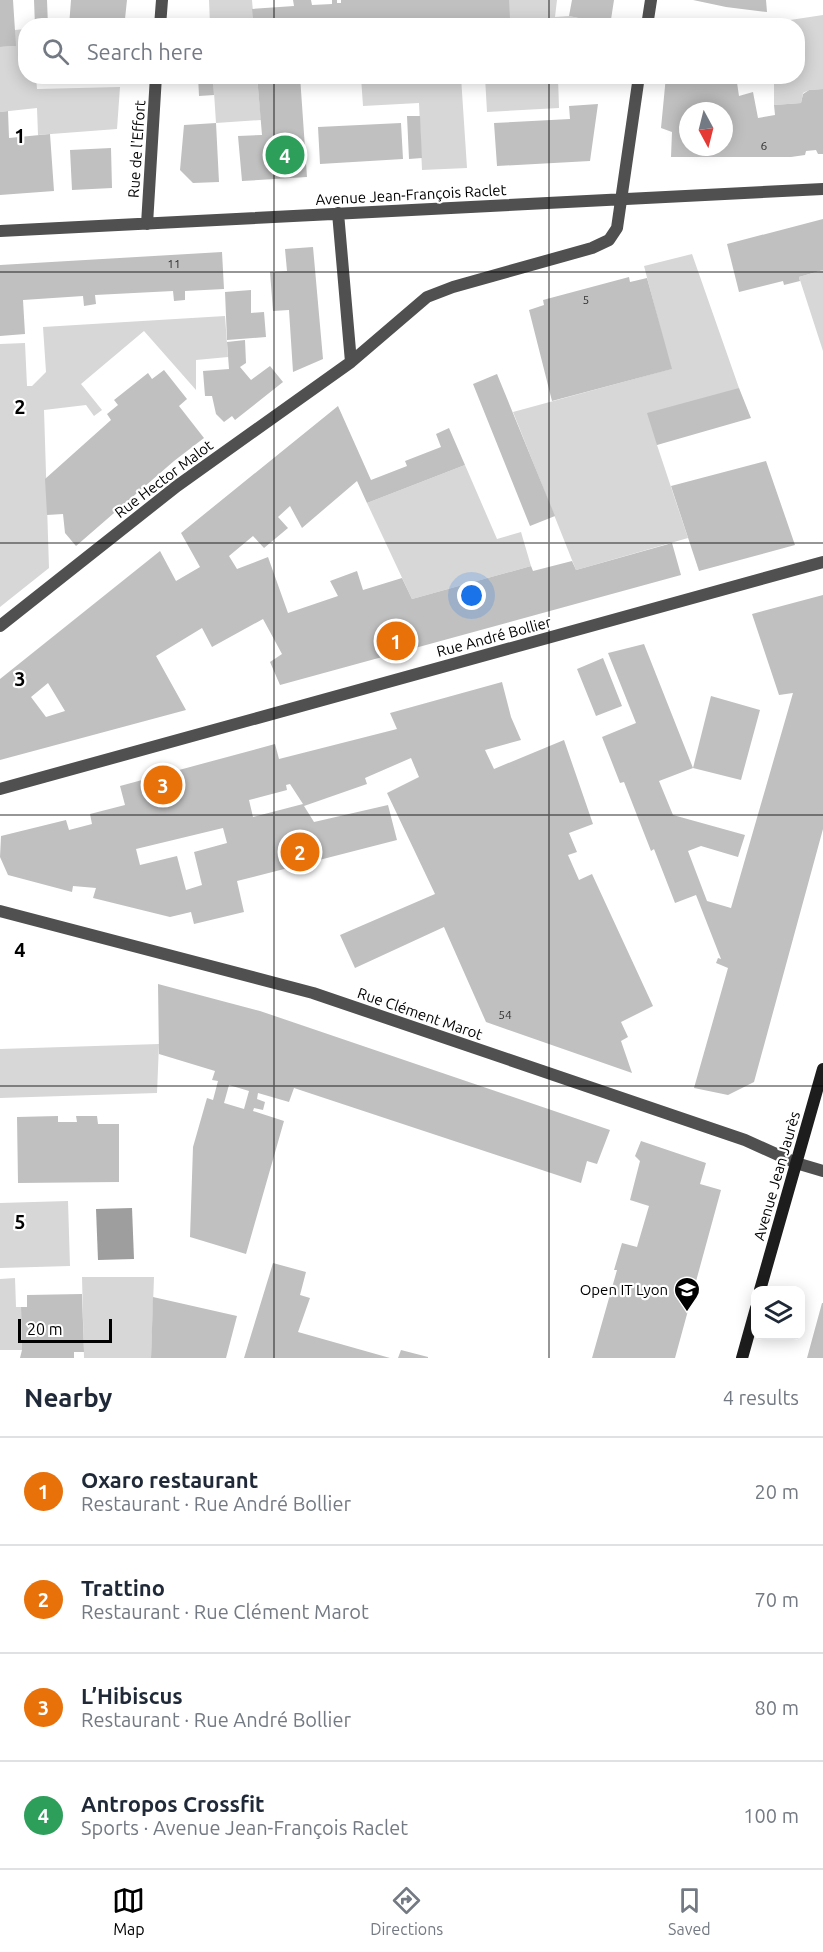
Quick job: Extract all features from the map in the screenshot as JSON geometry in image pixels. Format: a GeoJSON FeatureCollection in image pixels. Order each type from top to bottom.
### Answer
{"type":"FeatureCollection","features":[{"type":"Feature","properties":{"kind":"main road","name":"Avenue Jean Jaurès"},"geometry":{"type":"LineString","coordinates":[[761,1286],[823,1070]]}},
{"type":"Feature","properties":{"kind":"main road"},"geometry":{"type":"LineString","coordinates":[[742,1358],[751,1326]]}},
{"type":"Feature","properties":{"kind":"street"},"geometry":{"type":"LineString","coordinates":[[161,18],[162,0]]}},
{"type":"Feature","properties":{"kind":"street"},"geometry":{"type":"LineString","coordinates":[[648,18],[651,0]]}},
{"type":"Feature","properties":{"kind":"street","name":"Rue de l'Effort"},"geometry":{"type":"LineString","coordinates":[[147,224],[156,84]]}},
{"type":"Feature","properties":{"kind":"street"},"geometry":{"type":"LineString","coordinates":[[622,199],[638,84]]}},
{"type":"Feature","properties":{"kind":"street","name":"Avenue Jean-François Raclet"},"geometry":{"type":"LineString","coordinates":[[0,231],[823,189]]}},
{"type":"Feature","properties":{"kind":"street","name":"Rue Hector Malot"},"geometry":{"type":"LineString","coordinates":[[0,626],[177,486],[351,362],[427,297],[453,287],[592,248],[609,240],[617,228],[622,199]]}},
{"type":"Feature","properties":{"kind":"street"},"geometry":{"type":"LineString","coordinates":[[338,213],[351,362]]}},
{"type":"Feature","properties":{"kind":"street","name":"Rue André Bollier"},"geometry":{"type":"LineString","coordinates":[[0,789],[823,562]]}},
{"type":"Feature","properties":{"kind":"street","name":"Rue Clément Marot"},"geometry":{"type":"LineString","coordinates":[[0,911],[313,993],[745,1140],[796,1163],[823,1171]]}},
{"type":"Feature","properties":{"kind":"shaded area"},"geometry":{"type":"Polygon","coordinates":[[[209,0],[252,0],[253,18],[210,18],[209,0]]]}},
{"type":"Feature","properties":{"kind":"shaded area"},"geometry":{"type":"Polygon","coordinates":[[[509,0],[557,0],[555,17],[578,18],[500,18],[509,0]]]}},
{"type":"Feature","properties":{"kind":"shaded area"},"geometry":{"type":"Polygon","coordinates":[[[823,15],[823,89],[803,93],[801,103],[774,105],[774,84],[805,84],[803,18],[823,15]]]}},
{"type":"Feature","properties":{"kind":"shaded area"},"geometry":{"type":"Polygon","coordinates":[[[15,30],[18,30],[18,84],[37,84],[37,89],[120,87],[117,129],[38,135],[37,108],[0,112],[0,47],[15,46],[15,30]]]}},
{"type":"Feature","properties":{"kind":"shaded area"},"geometry":{"type":"Polygon","coordinates":[[[213,84],[258,84],[261,120],[216,123],[213,84]]]}},
{"type":"Feature","properties":{"kind":"shaded area"},"geometry":{"type":"Polygon","coordinates":[[[361,84],[461,84],[467,168],[422,170],[419,103],[363,106],[361,84]]]}},
{"type":"Feature","properties":{"kind":"shaded area"},"geometry":{"type":"Polygon","coordinates":[[[485,84],[558,84],[559,108],[487,112],[485,84]]]}},
{"type":"Feature","properties":{"kind":"shaded area"},"geometry":{"type":"Polygon","coordinates":[[[692,254],[739,388],[657,445],[688,538],[576,570],[513,412],[671,369],[644,266],[692,254]]]}},
{"type":"Feature","properties":{"kind":"shaded area"},"geometry":{"type":"Polygon","coordinates":[[[823,270],[823,351],[799,277],[823,270]]]}},
{"type":"Feature","properties":{"kind":"shaded area"},"geometry":{"type":"Polygon","coordinates":[[[225,316],[228,357],[196,360],[196,390],[144,331],[81,384],[102,410],[94,416],[86,405],[44,410],[49,568],[0,607],[0,344],[25,343],[27,386],[32,386],[46,372],[43,327],[225,316]]]}},
{"type":"Feature","properties":{"kind":"shaded area"},"geometry":{"type":"Polygon","coordinates":[[[465,465],[497,539],[521,532],[531,566],[412,599],[367,503],[465,465]]]}},
{"type":"Feature","properties":{"kind":"shaded area"},"geometry":{"type":"Polygon","coordinates":[[[159,1044],[157,1093],[0,1098],[0,1049],[159,1044]]]}},
{"type":"Feature","properties":{"kind":"shaded area"},"geometry":{"type":"Polygon","coordinates":[[[68,1201],[70,1266],[0,1268],[0,1203],[68,1201]]]}},
{"type":"Feature","properties":{"kind":"shaded area"},"geometry":{"type":"Polygon","coordinates":[[[132,1208],[134,1259],[98,1260],[96,1209],[132,1208]]]}},
{"type":"Feature","properties":{"kind":"shaded area"},"geometry":{"type":"Polygon","coordinates":[[[82,1277],[154,1277],[151,1358],[84,1358],[82,1277]]]}},
{"type":"Feature","properties":{"kind":"shaded area"},"geometry":{"type":"Polygon","coordinates":[[[15,1278],[16,1307],[21,1307],[22,1350],[0,1350],[0,1279],[15,1278]]]}},
{"type":"Feature","properties":{"kind":"building"},"geometry":{"type":"Polygon","coordinates":[[[0,0],[13,0],[16,46],[0,47],[0,0]]]}},
{"type":"Feature","properties":{"kind":"building"},"geometry":{"type":"Polygon","coordinates":[[[34,0],[47,0],[48,18],[35,18],[34,0]]]}},
{"type":"Feature","properties":{"kind":"building"},"geometry":{"type":"Polygon","coordinates":[[[71,0],[127,0],[125,18],[70,18],[71,0]]]}},
{"type":"Feature","properties":{"kind":"building"},"geometry":{"type":"Polygon","coordinates":[[[293,0],[311,0],[312,5],[332,4],[332,0],[341,3],[341,0],[509,0],[510,18],[253,18],[252,9],[294,6],[293,0]]]}},
{"type":"Feature","properties":{"kind":"building"},"geometry":{"type":"Polygon","coordinates":[[[572,0],[614,0],[611,18],[569,16],[572,0]]]}},
{"type":"Feature","properties":{"kind":"building"},"geometry":{"type":"Polygon","coordinates":[[[693,0],[766,0],[767,12],[726,7],[693,0]]]}},
{"type":"Feature","properties":{"kind":"building"},"geometry":{"type":"Polygon","coordinates":[[[198,84],[213,84],[214,95],[199,96],[198,84]]]}},
{"type":"Feature","properties":{"kind":"building"},"geometry":{"type":"Polygon","coordinates":[[[258,84],[301,84],[307,177],[242,181],[238,136],[262,135],[258,84]]]}},
{"type":"Feature","properties":{"kind":"building"},"geometry":{"type":"Polygon","coordinates":[[[665,84],[737,84],[739,96],[753,92],[758,118],[775,115],[774,105],[801,103],[803,94],[809,90],[823,89],[823,154],[818,154],[816,150],[806,151],[805,155],[791,157],[671,157],[672,132],[661,128],[665,84]]]}},
{"type":"Feature","properties":{"kind":"building"},"geometry":{"type":"Polygon","coordinates":[[[598,104],[590,161],[497,166],[494,123],[570,119],[569,106],[598,104]]]}},
{"type":"Feature","properties":{"kind":"building"},"geometry":{"type":"Polygon","coordinates":[[[8,111],[9,138],[50,134],[54,191],[0,195],[0,112],[8,111]]]}},
{"type":"Feature","properties":{"kind":"building"},"geometry":{"type":"Polygon","coordinates":[[[407,116],[420,116],[422,158],[409,159],[407,116]]]}},
{"type":"Feature","properties":{"kind":"building"},"geometry":{"type":"Polygon","coordinates":[[[216,123],[219,182],[193,183],[180,170],[184,125],[216,123]]]}},
{"type":"Feature","properties":{"kind":"building"},"geometry":{"type":"Polygon","coordinates":[[[401,123],[403,159],[320,164],[318,127],[401,123]]]}},
{"type":"Feature","properties":{"kind":"building"},"geometry":{"type":"Polygon","coordinates":[[[111,148],[112,188],[72,190],[70,150],[111,148]]]}},
{"type":"Feature","properties":{"kind":"building"},"geometry":{"type":"Polygon","coordinates":[[[823,219],[823,270],[799,277],[800,281],[784,285],[783,281],[739,292],[727,244],[823,219]]]}},
{"type":"Feature","properties":{"kind":"building"},"geometry":{"type":"Polygon","coordinates":[[[313,247],[323,359],[293,372],[289,310],[273,311],[270,272],[287,271],[285,249],[313,247]]]}},
{"type":"Feature","properties":{"kind":"building"},"geometry":{"type":"Polygon","coordinates":[[[222,252],[224,289],[185,291],[185,300],[174,301],[173,291],[95,295],[96,304],[84,306],[83,296],[23,300],[25,334],[0,336],[0,265],[222,252]]]}},
{"type":"Feature","properties":{"kind":"building"},"geometry":{"type":"Polygon","coordinates":[[[629,277],[630,282],[647,278],[672,369],[552,401],[529,310],[544,305],[543,300],[629,277]]]}},
{"type":"Feature","properties":{"kind":"building"},"geometry":{"type":"Polygon","coordinates":[[[251,290],[251,313],[264,312],[266,337],[227,340],[225,292],[251,290]]]}},
{"type":"Feature","properties":{"kind":"building"},"geometry":{"type":"Polygon","coordinates":[[[245,340],[246,363],[240,367],[251,380],[270,366],[283,382],[235,420],[232,416],[224,422],[216,414],[212,396],[205,396],[203,371],[229,369],[227,342],[245,340]]]}},
{"type":"Feature","properties":{"kind":"building"},"geometry":{"type":"Polygon","coordinates":[[[164,370],[187,399],[179,406],[204,438],[76,546],[65,533],[63,514],[47,515],[45,479],[111,420],[107,414],[118,405],[114,400],[148,373],[152,379],[164,370]]]}},
{"type":"Feature","properties":{"kind":"building"},"geometry":{"type":"Polygon","coordinates":[[[497,374],[555,516],[530,526],[473,384],[497,374]]]}},
{"type":"Feature","properties":{"kind":"building"},"geometry":{"type":"Polygon","coordinates":[[[739,388],[751,418],[657,445],[647,413],[739,388]]]}},
{"type":"Feature","properties":{"kind":"building"},"geometry":{"type":"Polygon","coordinates":[[[338,406],[371,480],[407,466],[405,461],[441,447],[436,434],[449,428],[465,465],[367,503],[357,481],[302,528],[290,506],[278,517],[288,528],[264,548],[253,536],[229,556],[237,569],[268,557],[288,613],[338,596],[330,581],[357,571],[363,590],[402,578],[412,599],[531,566],[533,571],[572,561],[576,570],[672,543],[681,575],[280,685],[270,662],[282,654],[263,619],[212,647],[202,628],[156,656],[186,710],[0,760],[0,679],[160,551],[176,581],[200,567],[181,533],[338,406]],[[48,683],[31,697],[46,717],[65,711],[48,683]]]}},
{"type":"Feature","properties":{"kind":"building"},"geometry":{"type":"Polygon","coordinates":[[[766,461],[795,545],[699,571],[671,486],[766,461]]]}},
{"type":"Feature","properties":{"kind":"building"},"geometry":{"type":"Polygon","coordinates":[[[823,595],[823,829],[754,1082],[728,1095],[694,1088],[728,968],[716,963],[718,958],[721,959],[696,895],[675,903],[654,849],[651,851],[624,782],[620,783],[602,737],[636,723],[608,653],[644,644],[693,768],[659,781],[673,815],[745,835],[738,857],[701,846],[688,851],[707,901],[731,908],[793,693],[779,695],[752,614],[823,595]]]}},
{"type":"Feature","properties":{"kind":"building"},"geometry":{"type":"Polygon","coordinates":[[[603,658],[622,706],[596,716],[577,669],[603,658]]]}},
{"type":"Feature","properties":{"kind":"building"},"geometry":{"type":"Polygon","coordinates":[[[502,682],[511,717],[521,740],[485,750],[494,769],[564,740],[593,824],[569,833],[577,852],[568,855],[579,880],[592,874],[653,1006],[621,1022],[628,1037],[621,1041],[632,1073],[486,1022],[444,927],[355,968],[340,935],[435,894],[387,793],[419,777],[411,758],[365,778],[367,784],[304,806],[314,822],[388,805],[397,840],[237,881],[244,912],[194,924],[191,912],[170,917],[93,898],[96,888],[73,886],[72,892],[8,875],[0,857],[1,836],[66,820],[69,830],[92,824],[90,814],[125,805],[120,786],[275,744],[279,759],[397,729],[390,713],[502,682]],[[290,784],[286,785],[287,790],[249,800],[253,817],[303,804],[290,784]],[[223,828],[136,849],[140,865],[177,856],[186,890],[202,885],[194,852],[227,843],[223,828]]]}},
{"type":"Feature","properties":{"kind":"building"},"geometry":{"type":"Polygon","coordinates":[[[711,696],[760,710],[741,780],[693,768],[711,696]]]}},
{"type":"Feature","properties":{"kind":"building"},"geometry":{"type":"Polygon","coordinates":[[[158,984],[260,1011],[610,1130],[597,1164],[587,1161],[581,1183],[294,1088],[289,1102],[258,1093],[257,1099],[265,1102],[263,1110],[254,1108],[253,1111],[284,1121],[246,1254],[190,1237],[193,1147],[207,1098],[213,1100],[218,1081],[212,1080],[215,1071],[159,1054],[158,984]],[[229,1085],[224,1103],[244,1109],[249,1091],[229,1085]]]}},
{"type":"Feature","properties":{"kind":"building"},"geometry":{"type":"Polygon","coordinates":[[[58,1116],[58,1122],[77,1122],[76,1116],[97,1116],[98,1124],[119,1124],[119,1182],[18,1183],[17,1117],[58,1116]]]}},
{"type":"Feature","properties":{"kind":"building"},"geometry":{"type":"Polygon","coordinates":[[[641,1141],[706,1163],[700,1184],[721,1190],[675,1358],[592,1358],[617,1270],[614,1270],[622,1243],[637,1247],[649,1206],[630,1200],[640,1161],[635,1156],[641,1141]]]}},
{"type":"Feature","properties":{"kind":"building"},"geometry":{"type":"Polygon","coordinates":[[[273,1263],[306,1272],[300,1295],[310,1298],[298,1332],[390,1358],[244,1358],[273,1263]]]}},
{"type":"Feature","properties":{"kind":"building"},"geometry":{"type":"Polygon","coordinates":[[[82,1294],[84,1352],[74,1352],[74,1358],[20,1358],[22,1350],[21,1307],[27,1307],[27,1295],[82,1294]]]}},
{"type":"Feature","properties":{"kind":"building"},"geometry":{"type":"Polygon","coordinates":[[[153,1297],[237,1316],[226,1358],[151,1358],[153,1297]]]}},
{"type":"Feature","properties":{"kind":"building"},"geometry":{"type":"Polygon","coordinates":[[[822,1303],[823,1358],[807,1358],[822,1303]]]}},
{"type":"Feature","properties":{"kind":"building"},"geometry":{"type":"Polygon","coordinates":[[[401,1350],[428,1357],[428,1358],[398,1358],[401,1350]]]}},
{"type":"Feature","properties":{"kind":"place","name":"Antropos Crossfit"},"geometry":{"type":"Point","coordinates":[285,155]}},
{"type":"Feature","properties":{"kind":"place","name":"Oxaro restaurant"},"geometry":{"type":"Point","coordinates":[396,641]}},
{"type":"Feature","properties":{"kind":"place","name":"L’Hibiscus"},"geometry":{"type":"Point","coordinates":[163,785]}},
{"type":"Feature","properties":{"kind":"place","name":"Trattino"},"geometry":{"type":"Point","coordinates":[300,852]}},
{"type":"Feature","properties":{"kind":"place","name":"Open IT Lyon"},"geometry":{"type":"Point","coordinates":[687,1313]}}]}
